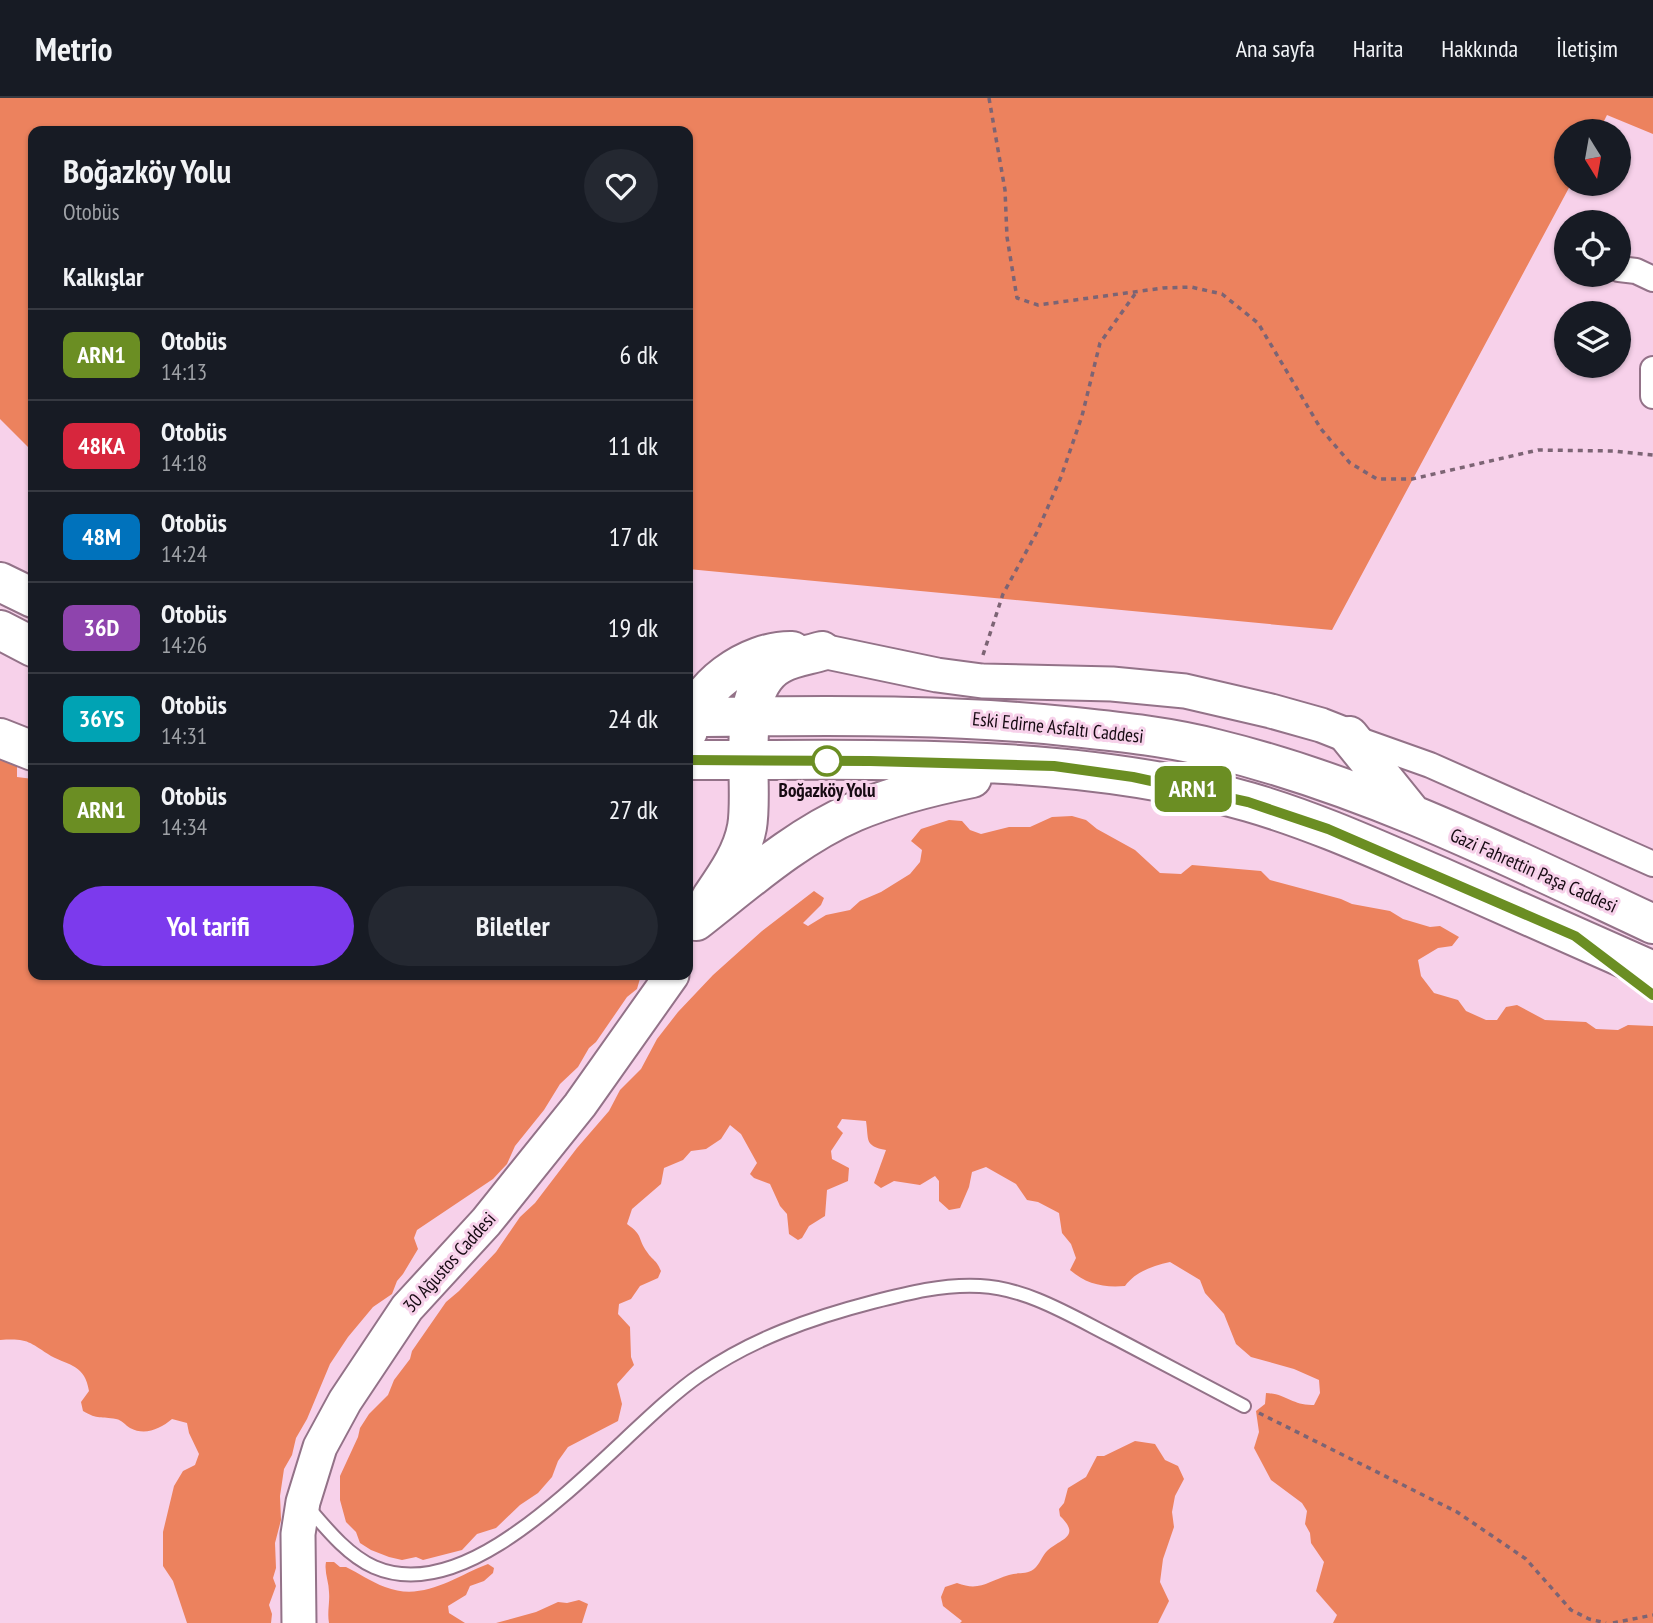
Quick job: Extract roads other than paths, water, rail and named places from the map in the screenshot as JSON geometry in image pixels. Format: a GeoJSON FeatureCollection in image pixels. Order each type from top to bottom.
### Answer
{"type":"FeatureCollection","features":[{"type":"Feature","properties":{"kind":"highway"},"geometry":{"type":"LineString","coordinates":[[0,582],[28,596]]}},
{"type":"Feature","properties":{"kind":"highway"},"geometry":{"type":"LineString","coordinates":[[0,630],[28,644]]}},
{"type":"Feature","properties":{"kind":"highway"},"geometry":{"type":"LineString","coordinates":[[693,716],[717,681],[736,667],[783,650],[822,651]]}},
{"type":"Feature","properties":{"kind":"highway"},"geometry":{"type":"LineString","coordinates":[[822,651],[802,671],[800,683],[817,708],[834,716]]}},
{"type":"Feature","properties":{"kind":"highway"},"geometry":{"type":"LineString","coordinates":[[693,913],[730,868],[742,845],[747,824],[750,717],[758,690],[767,675],[780,664],[822,651]]}},
{"type":"Feature","properties":{"kind":"highway","name":"Eski Edirne Asfaltı Caddesi"},"geometry":{"type":"LineString","coordinates":[[693,722],[750,717],[972,718],[1151,736],[1270,763],[1415,817]]}},
{"type":"Feature","properties":{"kind":"highway"},"geometry":{"type":"LineString","coordinates":[[1349,736],[1415,817]]}},
{"type":"Feature","properties":{"kind":"highway"},"geometry":{"type":"LineString","coordinates":[[0,738],[28,749]]}},
{"type":"Feature","properties":{"kind":"highway","name":"Eski Edirne Asfaltı Caddesi"},"geometry":{"type":"LineString","coordinates":[[693,760],[1054,766],[1133,777],[1248,802],[1328,829],[1575,936]]}},
{"type":"Feature","properties":{"kind":"highway"},"geometry":{"type":"LineString","coordinates":[[693,915],[804,839],[852,813],[936,785],[991,774],[1054,766]]}},
{"type":"Feature","properties":{"kind":"highway","name":"Gazi Fahrettin Paşa Caddesi"},"geometry":{"type":"LineString","coordinates":[[1415,817],[1653,925]]}},
{"type":"Feature","properties":{"kind":"highway"},"geometry":{"type":"LineString","coordinates":[[1575,936],[1653,971]]}},
{"type":"Feature","properties":{"kind":"highway"},"geometry":{"type":"LineString","coordinates":[[1575,936],[1653,995]]}},
{"type":"Feature","properties":{"kind":"main road"},"geometry":{"type":"LineString","coordinates":[[822,651],[937,675],[982,681],[1112,684],[1185,691],[1271,711],[1349,736]]}},
{"type":"Feature","properties":{"kind":"main road","name":"30 Ağustos Caddesi"},"geometry":{"type":"LineString","coordinates":[[299,1623],[298,1534],[303,1502],[320,1447],[345,1401],[407,1308],[486,1222],[572,1115],[668,980]]}},
{"type":"Feature","properties":{"kind":"street"},"geometry":{"type":"LineString","coordinates":[[1631,270],[1653,279]]}},
{"type":"Feature","properties":{"kind":"street"},"geometry":{"type":"LineString","coordinates":[[1653,369],[1653,396]]}},
{"type":"Feature","properties":{"kind":"street"},"geometry":{"type":"LineString","coordinates":[[1349,736],[1430,765],[1653,864]]}},
{"type":"Feature","properties":{"kind":"lane"},"geometry":{"type":"LineString","coordinates":[[303,1502],[332,1534],[372,1566],[398,1574],[423,1575],[455,1567],[510,1538],[575,1486],[697,1377],[735,1352],[770,1336],[840,1311],[920,1289],[981,1286],[1038,1299],[1244,1406]]}},
{"type":"Feature","properties":{"kind":"place","name":"Boğazköy Yolu"},"geometry":{"type":"Point","coordinates":[827,761]}}]}
